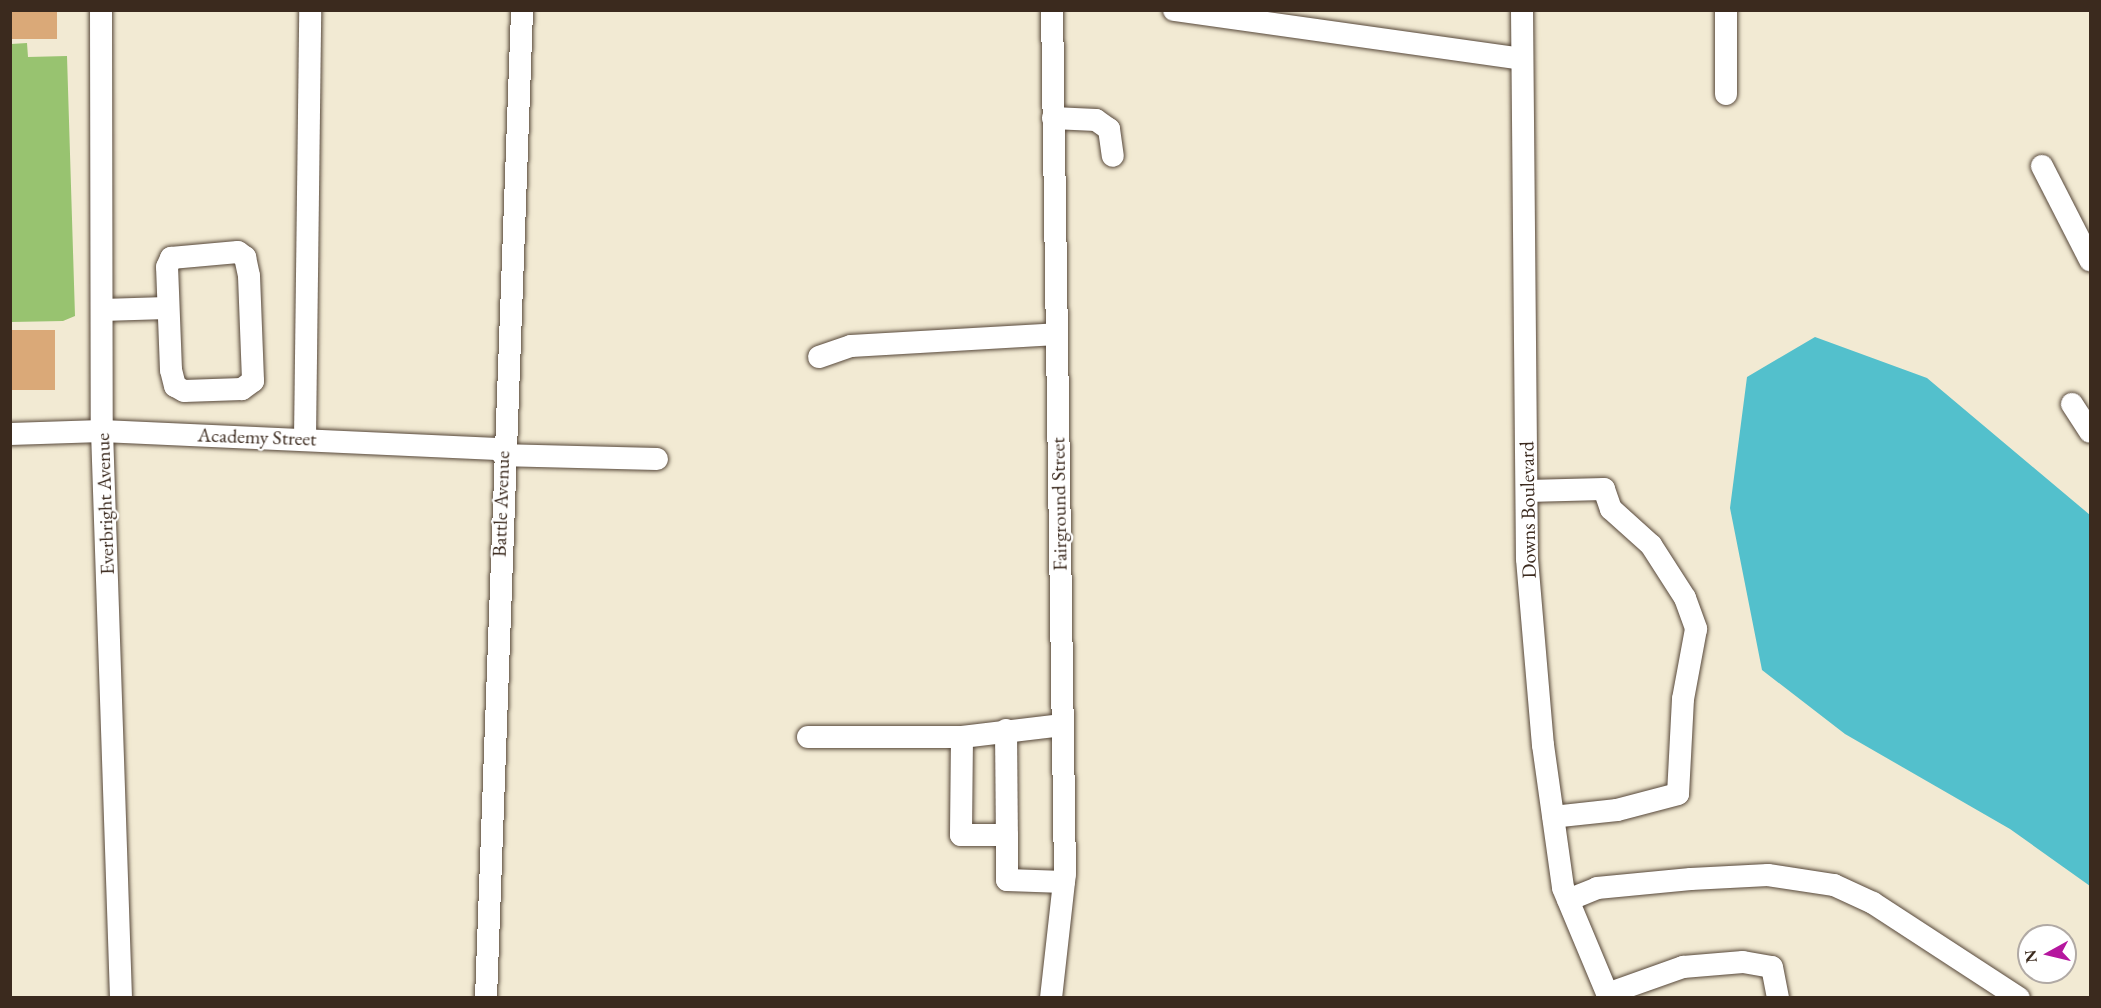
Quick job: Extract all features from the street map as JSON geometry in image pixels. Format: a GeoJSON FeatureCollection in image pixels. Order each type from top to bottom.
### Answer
{"type":"FeatureCollection","features":[{"type":"Feature","properties":{"kind":"street","name":"Everbright Avenue"},"geometry":{"type":"LineString","coordinates":[[101,10],[102,431],[121,998]]}},
{"type":"Feature","properties":{"kind":"street"},"geometry":{"type":"LineString","coordinates":[[305,439],[310,10]]}},
{"type":"Feature","properties":{"kind":"street","name":"Battle Avenue"},"geometry":{"type":"LineString","coordinates":[[486,998],[503,452],[522,10]]}},
{"type":"Feature","properties":{"kind":"street","name":"Fairground Street"},"geometry":{"type":"LineString","coordinates":[[1052,10],[1064,882],[1052,998]]}},
{"type":"Feature","properties":{"kind":"street"},"geometry":{"type":"LineString","coordinates":[[1174,10],[1522,58]]}},
{"type":"Feature","properties":{"kind":"street","name":"Downs Boulevard"},"geometry":{"type":"LineString","coordinates":[[1522,10],[1527,559],[1553,817],[1568,900],[1608,996]]}},
{"type":"Feature","properties":{"kind":"street"},"geometry":{"type":"LineString","coordinates":[[1726,10],[1726,94]]}},
{"type":"Feature","properties":{"kind":"street"},"geometry":{"type":"LineString","coordinates":[[1053,118],[1096,120],[1103,124],[1109,129],[1113,156]]}},
{"type":"Feature","properties":{"kind":"street"},"geometry":{"type":"LineString","coordinates":[[2042,165],[2091,260]]}},
{"type":"Feature","properties":{"kind":"street"},"geometry":{"type":"LineString","coordinates":[[238,252],[245,257],[254,381],[250,387],[184,391],[175,386],[168,308],[167,267],[171,258],[238,252]]}},
{"type":"Feature","properties":{"kind":"street"},"geometry":{"type":"LineString","coordinates":[[102,310],[168,308]]}},
{"type":"Feature","properties":{"kind":"street"},"geometry":{"type":"LineString","coordinates":[[819,357],[851,346],[1057,334]]}},
{"type":"Feature","properties":{"kind":"street"},"geometry":{"type":"LineString","coordinates":[[2072,404],[2091,432]]}},
{"type":"Feature","properties":{"kind":"street","name":"Academy Street"},"geometry":{"type":"LineString","coordinates":[[10,434],[102,431],[305,439],[657,459]]}},
{"type":"Feature","properties":{"kind":"street"},"geometry":{"type":"LineString","coordinates":[[1527,492],[1605,489],[1611,509],[1651,545],[1685,598],[1696,629],[1683,699],[1678,794],[1617,810],[1553,817]]}},
{"type":"Feature","properties":{"kind":"street"},"geometry":{"type":"LineString","coordinates":[[808,737],[962,737],[1062,725]]}},
{"type":"Feature","properties":{"kind":"street"},"geometry":{"type":"LineString","coordinates":[[1006,730],[1007,880],[1064,882]]}},
{"type":"Feature","properties":{"kind":"street"},"geometry":{"type":"LineString","coordinates":[[962,737],[961,835],[1007,835]]}},
{"type":"Feature","properties":{"kind":"street"},"geometry":{"type":"LineString","coordinates":[[1568,900],[1597,888],[1691,879],[1768,875],[1834,885],[1873,903],[2019,998]]}},
{"type":"Feature","properties":{"kind":"street"},"geometry":{"type":"LineString","coordinates":[[1608,996],[1683,967],[1743,962],[1772,967],[1778,998]]}},
{"type":"Feature","properties":{"kind":"green space"},"geometry":{"type":"Polygon","coordinates":[[[27,43],[28,57],[67,56],[75,316],[63,321],[11,322],[11,44],[27,43]]]}},
{"type":"Feature","properties":{"kind":"water"},"geometry":{"type":"Polygon","coordinates":[[[1815,337],[1927,378],[2090,515],[2090,886],[2010,829],[1845,734],[1762,670],[1730,508],[1747,377],[1815,337]]]}},
{"type":"Feature","properties":{"kind":"building"},"geometry":{"type":"Polygon","coordinates":[[[10,10],[57,10],[57,39],[10,39],[10,10]]]}},
{"type":"Feature","properties":{"kind":"building"},"geometry":{"type":"Polygon","coordinates":[[[10,330],[55,330],[55,390],[10,390],[10,330]]]}}]}
